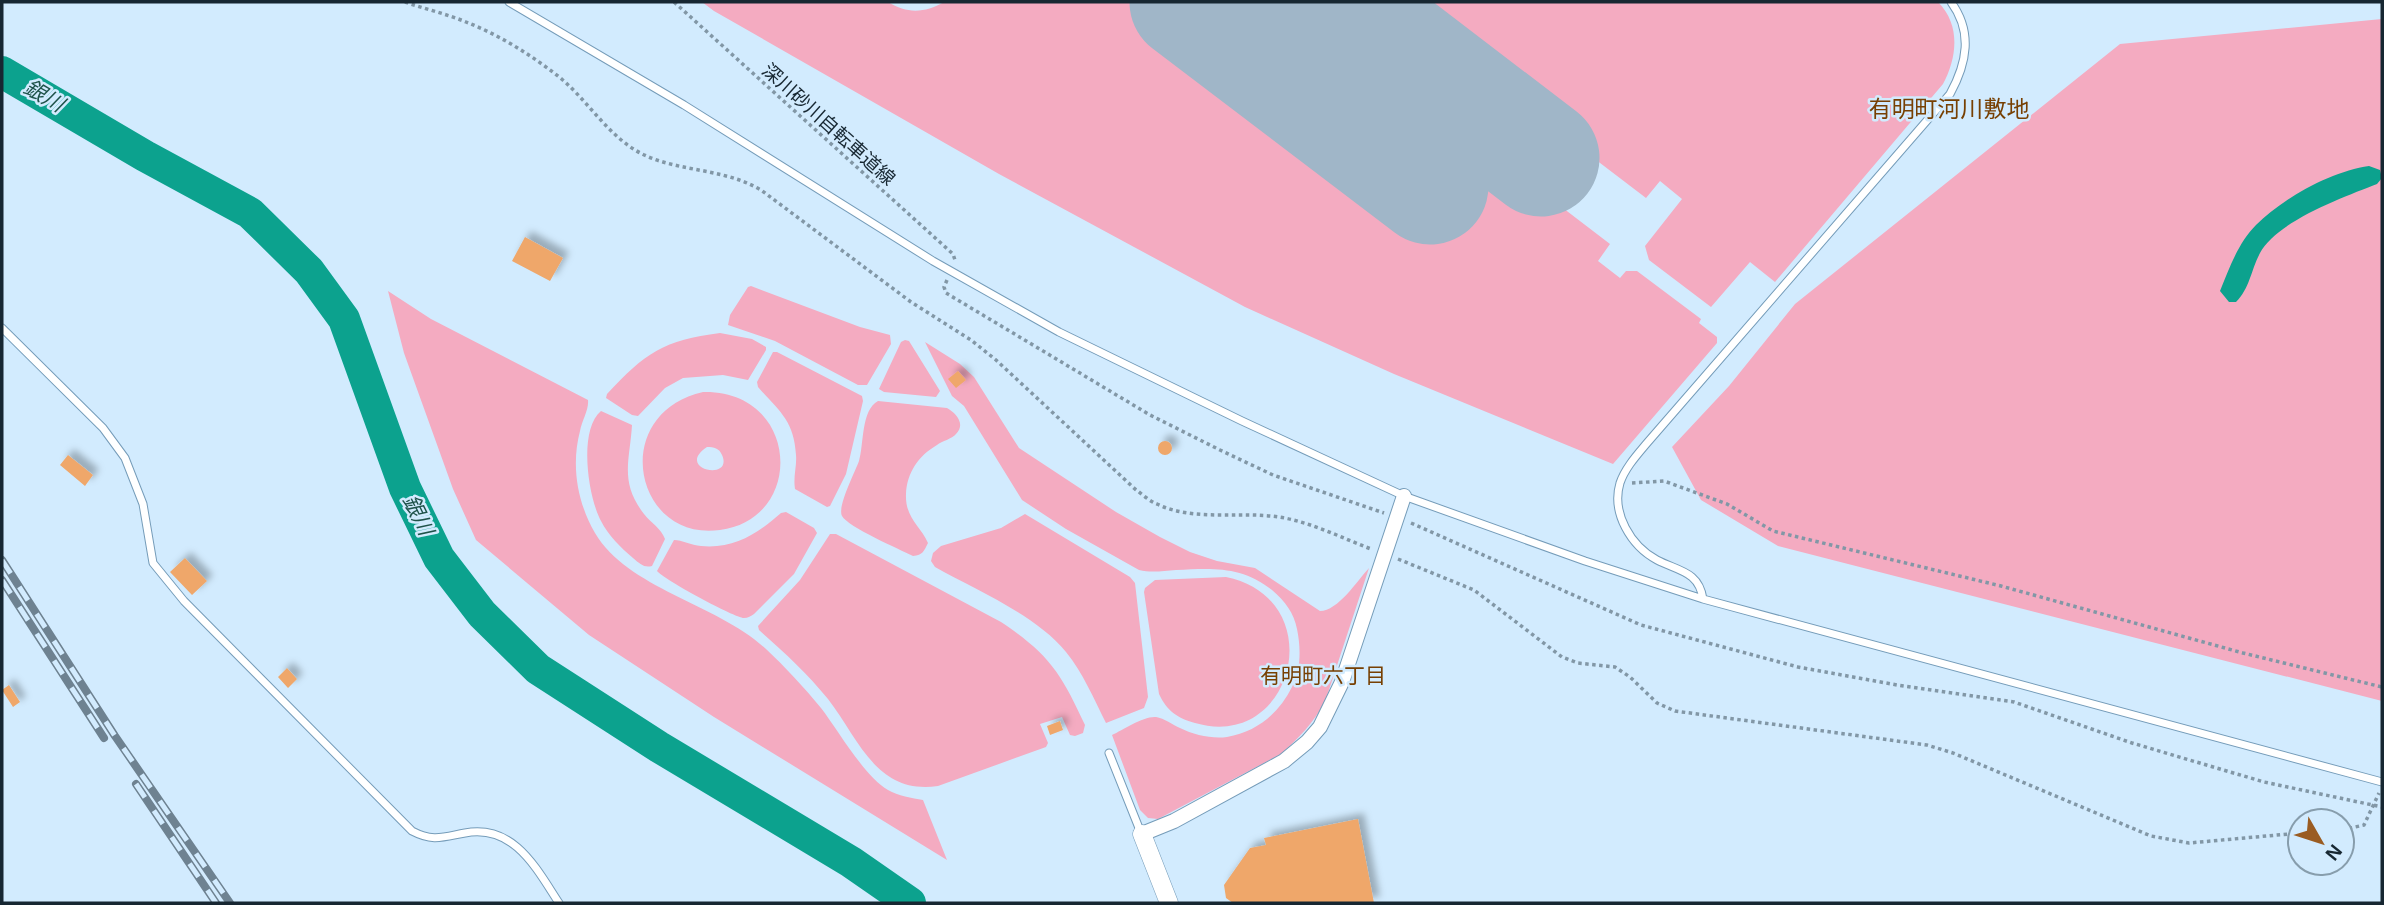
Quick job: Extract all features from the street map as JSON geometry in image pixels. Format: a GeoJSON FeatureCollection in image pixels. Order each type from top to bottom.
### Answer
{"type":"FeatureCollection","features":[{"type":"Feature","properties":{"kind":"street"},"geometry":{"type":"LineString","coordinates":[[1169,903],[1142,834],[1174,821],[1284,761],[1320,727],[1342,682],[1404,496]]}},
{"type":"Feature","properties":{"kind":"lane"},"geometry":{"type":"LineString","coordinates":[[509,2],[684,105],[952,271],[1059,332],[1404,496],[1585,561],[1703,599],[2382,782]]}},
{"type":"Feature","properties":{"kind":"lane"},"geometry":{"type":"LineString","coordinates":[[1703,599],[1698,581],[1642,550],[1628,532],[1619,509],[1619,485],[1627,469],[1647,443],[1950,94],[1961,74],[1967,47],[1962,24],[1951,2]]}},
{"type":"Feature","properties":{"kind":"lane"},"geometry":{"type":"LineString","coordinates":[[2,328],[103,428],[125,458],[143,504],[153,562],[184,601],[412,831],[426,838],[470,832],[496,833],[514,842],[529,858],[559,903]]}},
{"type":"Feature","properties":{"kind":"lane"},"geometry":{"type":"LineString","coordinates":[[1109,753],[1142,834]]}},
{"type":"Feature","properties":{"kind":"path"},"geometry":{"type":"LineString","coordinates":[[405,2],[467,22],[516,47],[573,89],[620,140],[636,151],[669,163],[729,175],[745,180],[761,190],[911,302],[971,340],[1154,503],[1190,513],[1280,517],[1306,524],[1475,590],[1562,657],[1578,663],[1615,667],[1630,677],[1657,703],[1675,711],[1927,745],[1953,753],[2151,836],[2172,841],[2189,843],[2286,834]]}},
{"type":"Feature","properties":{"kind":"path","name":"深川砂川自転車道線"},"geometry":{"type":"LineString","coordinates":[[674,2],[953,254],[955,260],[952,271]]}},
{"type":"Feature","properties":{"kind":"path"},"geometry":{"type":"LineString","coordinates":[[1619,485],[1664,481],[1727,504],[1773,531],[2001,586],[2243,653],[2382,687]]}},
{"type":"Feature","properties":{"kind":"path"},"geometry":{"type":"LineString","coordinates":[[2356,827],[2364,825],[2382,789]]}},
{"type":"Feature","properties":{"kind":"path"},"geometry":{"type":"LineString","coordinates":[[2374,804],[2382,807]]}},
{"type":"Feature","properties":{"kind":"shaded area"},"geometry":{"type":"Polygon","coordinates":[[[702,2],[888,2],[902,9],[916,11],[944,2],[1293,2],[1610,244],[1598,261],[1620,278],[1626,271],[1637,271],[1701,319],[1699,323],[1717,337],[1717,343],[1613,464],[1394,374],[1245,307],[999,174],[702,2]]]}},
{"type":"Feature","properties":{"kind":"shaded area"},"geometry":{"type":"Polygon","coordinates":[[[1306,2],[1377,2],[1573,152],[1577,180],[1548,185],[1306,2]]]}},
{"type":"Feature","properties":{"kind":"shaded area"},"geometry":{"type":"Polygon","coordinates":[[[1389,2],[1938,2],[1950,21],[1954,53],[1943,84],[1775,282],[1750,262],[1711,307],[1649,260],[1645,246],[1682,199],[1660,181],[1646,198],[1389,2]]]}},
{"type":"Feature","properties":{"kind":"shaded area"},"geometry":{"type":"Polygon","coordinates":[[[2382,19],[2382,701],[1778,546],[1701,500],[1672,447],[1729,386],[1795,304],[2120,44],[2382,19]]]}},
{"type":"Feature","properties":{"kind":"shaded area"},"geometry":{"type":"Polygon","coordinates":[[[2369,166],[2380,170],[2382,178],[2377,184],[2312,211],[2281,231],[2260,253],[2241,297],[2236,302],[2229,302],[2220,291],[2239,248],[2256,225],[2280,205],[2309,187],[2369,166]]]}},
{"type":"Feature","properties":{"kind":"shaded area"},"geometry":{"type":"Polygon","coordinates":[[[751,286],[860,327],[890,335],[891,344],[867,385],[858,385],[775,341],[728,325],[730,315],[751,286]]]}},
{"type":"Feature","properties":{"kind":"shaded area"},"geometry":{"type":"Polygon","coordinates":[[[388,291],[431,319],[588,400],[577,444],[576,470],[580,496],[595,533],[610,552],[629,568],[746,633],[766,649],[815,700],[861,764],[879,783],[896,794],[923,800],[947,860],[714,717],[589,635],[476,540],[453,489],[404,353],[388,291]]]}},
{"type":"Feature","properties":{"kind":"shaded area"},"geometry":{"type":"Polygon","coordinates":[[[720,333],[752,339],[766,347],[748,380],[723,375],[683,378],[665,388],[638,416],[606,398],[633,368],[657,351],[684,340],[720,333]]]}},
{"type":"Feature","properties":{"kind":"shaded area"},"geometry":{"type":"Polygon","coordinates":[[[909,341],[940,391],[936,397],[884,392],[879,389],[901,342],[909,341]]]}},
{"type":"Feature","properties":{"kind":"shaded area"},"geometry":{"type":"Polygon","coordinates":[[[925,342],[960,364],[974,377],[1019,448],[1116,512],[1160,537],[1190,552],[1217,561],[1255,568],[1320,611],[1327,610],[1340,601],[1369,568],[1325,702],[1305,730],[1281,754],[1158,819],[1148,818],[1140,810],[1112,735],[1151,717],[1203,736],[1227,737],[1257,726],[1281,705],[1295,680],[1300,651],[1294,618],[1277,594],[1250,576],[1215,569],[1153,572],[1139,570],[1066,529],[1022,500],[964,406],[952,396],[925,342]]]}},
{"type":"Feature","properties":{"kind":"shaded area"},"geometry":{"type":"Polygon","coordinates":[[[773,352],[862,396],[846,474],[830,506],[827,507],[795,489],[795,443],[789,424],[758,387],[757,382],[773,352]]]}},
{"type":"Feature","properties":{"kind":"shaded area"},"geometry":{"type":"Polygon","coordinates":[[[703,392],[735,397],[759,411],[774,432],[780,456],[778,481],[767,504],[748,521],[720,530],[691,528],[668,517],[652,497],[644,474],[644,448],[653,425],[673,405],[703,392]],[[707,447],[699,455],[697,461],[700,466],[714,470],[720,468],[723,463],[722,455],[718,449],[707,447]]]}},
{"type":"Feature","properties":{"kind":"shaded area"},"geometry":{"type":"Polygon","coordinates":[[[878,401],[947,408],[960,423],[954,436],[930,449],[911,472],[906,502],[928,543],[923,552],[913,556],[863,532],[846,521],[841,512],[859,461],[866,419],[878,401]]]}},
{"type":"Feature","properties":{"kind":"shaded area"},"geometry":{"type":"Polygon","coordinates":[[[601,411],[632,425],[628,471],[631,492],[644,514],[665,539],[652,566],[640,564],[619,546],[596,510],[589,481],[587,448],[589,433],[601,411]]]}},
{"type":"Feature","properties":{"kind":"shaded area"},"geometry":{"type":"Polygon","coordinates":[[[786,512],[814,528],[817,533],[794,574],[749,617],[738,616],[714,605],[657,571],[674,540],[701,546],[724,545],[754,533],[786,512]]]}},
{"type":"Feature","properties":{"kind":"shaded area"},"geometry":{"type":"Polygon","coordinates":[[[1025,514],[1130,577],[1135,583],[1148,697],[1144,708],[1106,723],[1078,669],[1066,652],[1039,626],[987,594],[935,567],[931,561],[933,553],[941,546],[1001,528],[1025,514]]]}},
{"type":"Feature","properties":{"kind":"shaded area"},"geometry":{"type":"Polygon","coordinates":[[[830,534],[836,534],[1001,622],[1031,644],[1061,678],[1085,725],[1083,733],[1070,735],[1062,717],[1040,724],[1048,743],[1046,747],[938,786],[917,786],[899,782],[884,773],[871,761],[820,689],[758,626],[800,580],[830,534]]]}},
{"type":"Feature","properties":{"kind":"shaded area"},"geometry":{"type":"Polygon","coordinates":[[[1226,577],[1259,591],[1280,613],[1289,641],[1287,669],[1276,695],[1257,716],[1229,726],[1195,723],[1173,713],[1159,694],[1144,592],[1155,580],[1226,577]]]}},
{"type":"Feature","properties":{"kind":"building"},"geometry":{"type":"Polygon","coordinates":[[[525,237],[563,258],[550,281],[512,261],[525,237]]]}},
{"type":"Feature","properties":{"kind":"building"},"geometry":{"type":"Polygon","coordinates":[[[958,371],[966,380],[956,388],[948,379],[958,371]]]}},
{"type":"Feature","properties":{"kind":"building"},"geometry":{"type":"Polygon","coordinates":[[[1165,441],[1170,443],[1170,453],[1165,455],[1160,453],[1158,448],[1160,443],[1165,441]]]}},
{"type":"Feature","properties":{"kind":"building"},"geometry":{"type":"Polygon","coordinates":[[[68,455],[93,475],[85,486],[60,465],[68,455]]]}},
{"type":"Feature","properties":{"kind":"building"},"geometry":{"type":"Polygon","coordinates":[[[185,558],[207,581],[192,595],[170,572],[185,558]]]}},
{"type":"Feature","properties":{"kind":"building"},"geometry":{"type":"Polygon","coordinates":[[[287,668],[297,679],[288,688],[278,677],[287,668]]]}},
{"type":"Feature","properties":{"kind":"building"},"geometry":{"type":"Polygon","coordinates":[[[9,685],[20,702],[13,707],[2,690],[9,685]]]}},
{"type":"Feature","properties":{"kind":"building"},"geometry":{"type":"Polygon","coordinates":[[[1060,721],[1063,730],[1050,735],[1047,726],[1060,721]]]}},
{"type":"Feature","properties":{"kind":"building"},"geometry":{"type":"Polygon","coordinates":[[[1358,819],[1374,903],[1233,903],[1226,898],[1224,885],[1250,848],[1266,845],[1264,838],[1358,819]]]}},
{"type":"Feature","properties":{"kind":"waterway","name":"銀川"},"geometry":{"type":"LineString","coordinates":[[2,72],[145,156],[250,213],[309,271],[344,319],[405,488],[439,558],[482,614],[538,669],[659,747],[851,862],[910,903]]}},
{"type":"Feature","properties":{"kind":"runway"},"geometry":{"type":"LineString","coordinates":[[1188,2],[1430,186]]}},
{"type":"Feature","properties":{"kind":"runway"},"geometry":{"type":"LineString","coordinates":[[1337,2],[1541,158]]}},
{"type":"Feature","properties":{"kind":"railway"},"geometry":{"type":"LineString","coordinates":[[2,560],[115,736],[230,903]]}},
{"type":"Feature","properties":{"kind":"railway"},"geometry":{"type":"LineString","coordinates":[[2,580],[104,738]]}},
{"type":"Feature","properties":{"kind":"railway"},"geometry":{"type":"LineString","coordinates":[[136,784],[216,903]]}},
{"type":"Feature","properties":{"kind":"district","name":"有明町河川敷地"},"geometry":{"type":"Point","coordinates":[1949,109]}},
{"type":"Feature","properties":{"kind":"district","name":"有明町六丁目"},"geometry":{"type":"Point","coordinates":[1323,676]}}]}
